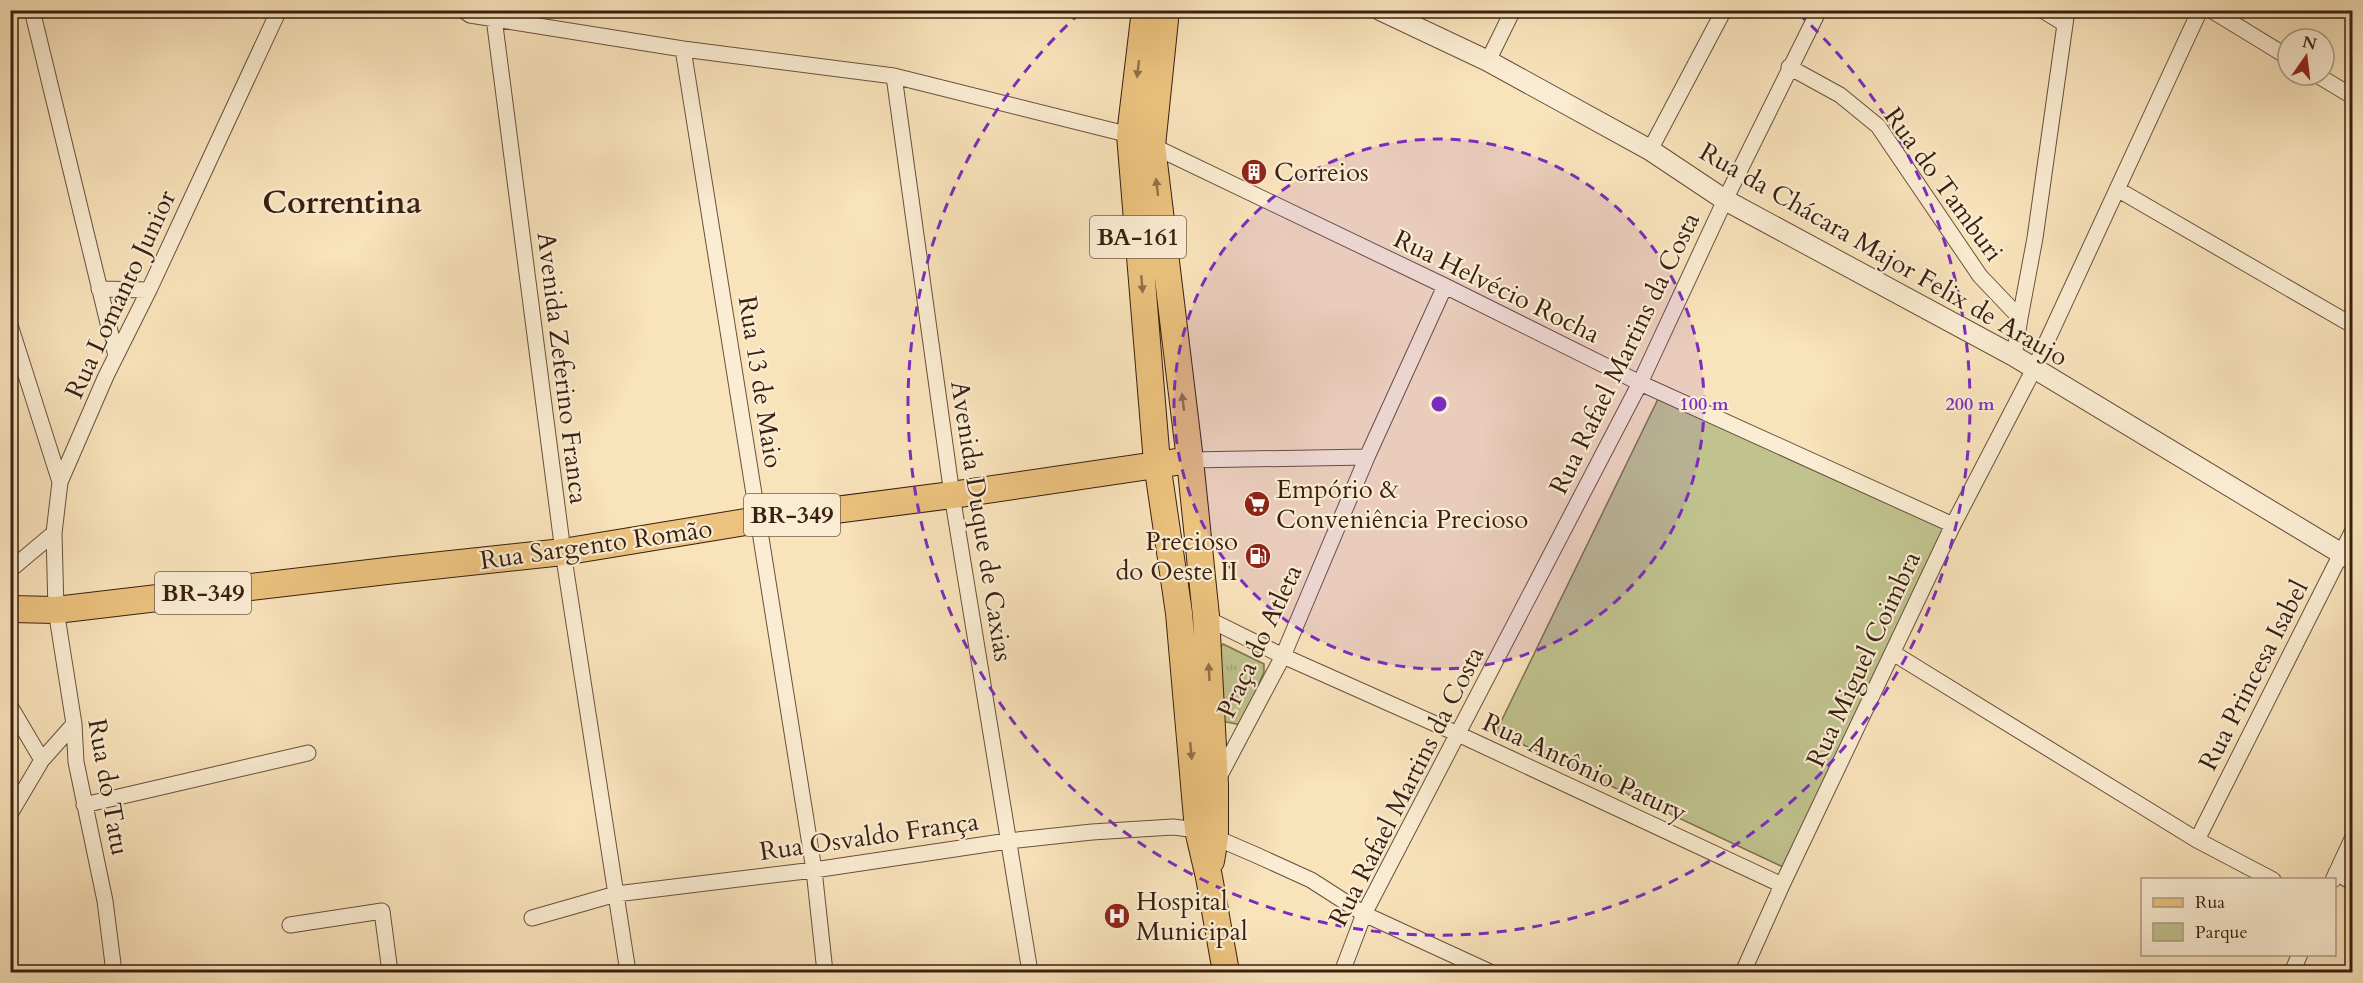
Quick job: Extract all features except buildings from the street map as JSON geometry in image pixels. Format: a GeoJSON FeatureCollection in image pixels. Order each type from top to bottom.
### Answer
{"type":"FeatureCollection","features":[{"type":"Feature","properties":{"kind":"main road","name":"BA-161"},"geometry":{"type":"LineString","coordinates":[[1145,10],[1141,141],[1157,463]]}},
{"type":"Feature","properties":{"kind":"main road","name":"BA-161"},"geometry":{"type":"LineString","coordinates":[[1166,10],[1141,141],[1190,460]]}},
{"type":"Feature","properties":{"kind":"main road","name":"Rua Sargento Romão"},"geometry":{"type":"LineString","coordinates":[[56,610],[563,552],[758,520],[952,495],[1157,463],[1190,460]]}},
{"type":"Feature","properties":{"kind":"main road"},"geometry":{"type":"LineString","coordinates":[[1190,460],[1206,616],[1215,784],[1206,833]]}},
{"type":"Feature","properties":{"kind":"main road"},"geometry":{"type":"LineString","coordinates":[[1157,463],[1179,613],[1206,833],[1209,877],[1226,972]]}},
{"type":"Feature","properties":{"kind":"main road","name":"BR-349"},"geometry":{"type":"LineString","coordinates":[[10,609],[56,610]]}},
{"type":"Feature","properties":{"kind":"street"},"geometry":{"type":"LineString","coordinates":[[32,10],[116,356]]}},
{"type":"Feature","properties":{"kind":"street","name":"Rua Lomanto Junior"},"geometry":{"type":"LineString","coordinates":[[56,610],[54,533],[60,482],[116,356],[279,10]]}},
{"type":"Feature","properties":{"kind":"street","name":"Rua Helvécio Rocha"},"geometry":{"type":"LineString","coordinates":[[463,10],[470,15],[683,49],[894,76],[1141,141],[1445,286],[1640,383],[1953,525]]}},
{"type":"Feature","properties":{"kind":"street","name":"Rua da Chácara Major Felix de Araujo"},"geometry":{"type":"LineString","coordinates":[[1380,10],[1488,61],[1650,150],[1725,200],[2014,356],[2347,556]]}},
{"type":"Feature","properties":{"kind":"street"},"geometry":{"type":"LineString","coordinates":[[1488,61],[1513,10]]}},
{"type":"Feature","properties":{"kind":"street"},"geometry":{"type":"LineString","coordinates":[[1650,150],[1724,10]]}},
{"type":"Feature","properties":{"kind":"street","name":"Rua Rafael Martins da Costa"},"geometry":{"type":"LineString","coordinates":[[1342,972],[1364,914],[1640,383],[1725,200],[1819,10]]}},
{"type":"Feature","properties":{"kind":"street"},"geometry":{"type":"LineString","coordinates":[[2014,356],[2036,238],[2066,17],[2042,10]]}},
{"type":"Feature","properties":{"kind":"street","name":"Rua Miguel Coimbra"},"geometry":{"type":"LineString","coordinates":[[1743,972],[1953,525],[2034,369],[2200,10]]}},
{"type":"Feature","properties":{"kind":"street"},"geometry":{"type":"LineString","coordinates":[[2211,10],[2276,50]]}},
{"type":"Feature","properties":{"kind":"street","name":"Avenida Zeferino Franca"},"geometry":{"type":"LineString","coordinates":[[494,18],[563,552],[628,972]]}},
{"type":"Feature","properties":{"kind":"street","name":"Rua 13 de Maio"},"geometry":{"type":"LineString","coordinates":[[683,49],[814,870],[825,972]]}},
{"type":"Feature","properties":{"kind":"street","name":"Rua do Tamburi"},"geometry":{"type":"LineString","coordinates":[[1789,67],[1840,95],[1878,126],[1980,276],[2020,318]]}},
{"type":"Feature","properties":{"kind":"street","name":"Avenida Duque de Caxias"},"geometry":{"type":"LineString","coordinates":[[894,76],[952,495],[1030,972]]}},
{"type":"Feature","properties":{"kind":"street"},"geometry":{"type":"LineString","coordinates":[[2336,86],[2352,96]]}},
{"type":"Feature","properties":{"kind":"street"},"geometry":{"type":"LineString","coordinates":[[2117,189],[2352,325]]}},
{"type":"Feature","properties":{"kind":"street","name":"Praça do Atleta"},"geometry":{"type":"LineString","coordinates":[[1215,784],[1284,656],[1367,457],[1445,286]]}},
{"type":"Feature","properties":{"kind":"street"},"geometry":{"type":"LineString","coordinates":[[99,289],[149,290]]}},
{"type":"Feature","properties":{"kind":"street"},"geometry":{"type":"LineString","coordinates":[[11,327],[60,482]]}},
{"type":"Feature","properties":{"kind":"street"},"geometry":{"type":"LineString","coordinates":[[1190,460],[1367,457]]}},
{"type":"Feature","properties":{"kind":"street","name":"Rua Princesa Isabel"},"geometry":{"type":"LineString","coordinates":[[2197,840],[2347,556],[2352,532]]}},
{"type":"Feature","properties":{"kind":"street"},"geometry":{"type":"LineString","coordinates":[[10,570],[54,533]]}},
{"type":"Feature","properties":{"kind":"street","name":"Rua do Tatu"},"geometry":{"type":"LineString","coordinates":[[56,610],[74,724],[76,762],[105,901],[114,972]]}},
{"type":"Feature","properties":{"kind":"street"},"geometry":{"type":"LineString","coordinates":[[1179,613],[1206,616]]}},
{"type":"Feature","properties":{"kind":"street","name":"Rua Antônio Patury"},"geometry":{"type":"LineString","coordinates":[[1206,616],[1284,656],[1458,734],[1782,885]]}},
{"type":"Feature","properties":{"kind":"street"},"geometry":{"type":"LineString","coordinates":[[1893,653],[2197,840],[2271,878]]}},
{"type":"Feature","properties":{"kind":"street"},"geometry":{"type":"LineString","coordinates":[[10,706],[42,760]]}},
{"type":"Feature","properties":{"kind":"street"},"geometry":{"type":"LineString","coordinates":[[10,814],[42,760],[74,724]]}},
{"type":"Feature","properties":{"kind":"street"},"geometry":{"type":"LineString","coordinates":[[84,805],[308,753]]}},
{"type":"Feature","properties":{"kind":"street","name":"Rua Osvaldo França"},"geometry":{"type":"LineString","coordinates":[[532,918],[616,894],[814,870],[1008,841],[1173,826],[1206,833],[1311,880],[1364,914],[1490,972]]}},
{"type":"Feature","properties":{"kind":"street"},"geometry":{"type":"LineString","coordinates":[[2352,839],[2335,876],[2352,882]]}},
{"type":"Feature","properties":{"kind":"street"},"geometry":{"type":"LineString","coordinates":[[290,925],[382,911],[390,972]]}},
{"type":"Feature","properties":{"kind":"street"},"geometry":{"type":"LineString","coordinates":[[2292,972],[2299,956]]}},
{"type":"Feature","properties":{"kind":"green space"},"geometry":{"type":"Polygon","coordinates":[[[1660,395],[1947,527],[1783,867],[1496,732],[1660,395]]]}},
{"type":"Feature","properties":{"kind":"green space"},"geometry":{"type":"Polygon","coordinates":[[[1223,644],[1264,664],[1264,672],[1241,725],[1221,721],[1218,650],[1223,644]]]}},
{"type":"Feature","properties":{"kind":"place","name":"Correios"},"geometry":{"type":"Point","coordinates":[1254,172]}},
{"type":"Feature","properties":{"kind":"place","name":"Empório & Conveniência Precioso"},"geometry":{"type":"Point","coordinates":[1257,504]}},
{"type":"Feature","properties":{"kind":"place","name":"Precioso do Oeste II"},"geometry":{"type":"Point","coordinates":[1258,556]}},
{"type":"Feature","properties":{"kind":"place","name":"Hospital Municipal"},"geometry":{"type":"Point","coordinates":[1117,916]}},
{"type":"Feature","properties":{"kind":"district","name":"Correntina"},"geometry":{"type":"Point","coordinates":[342,202]}}]}
